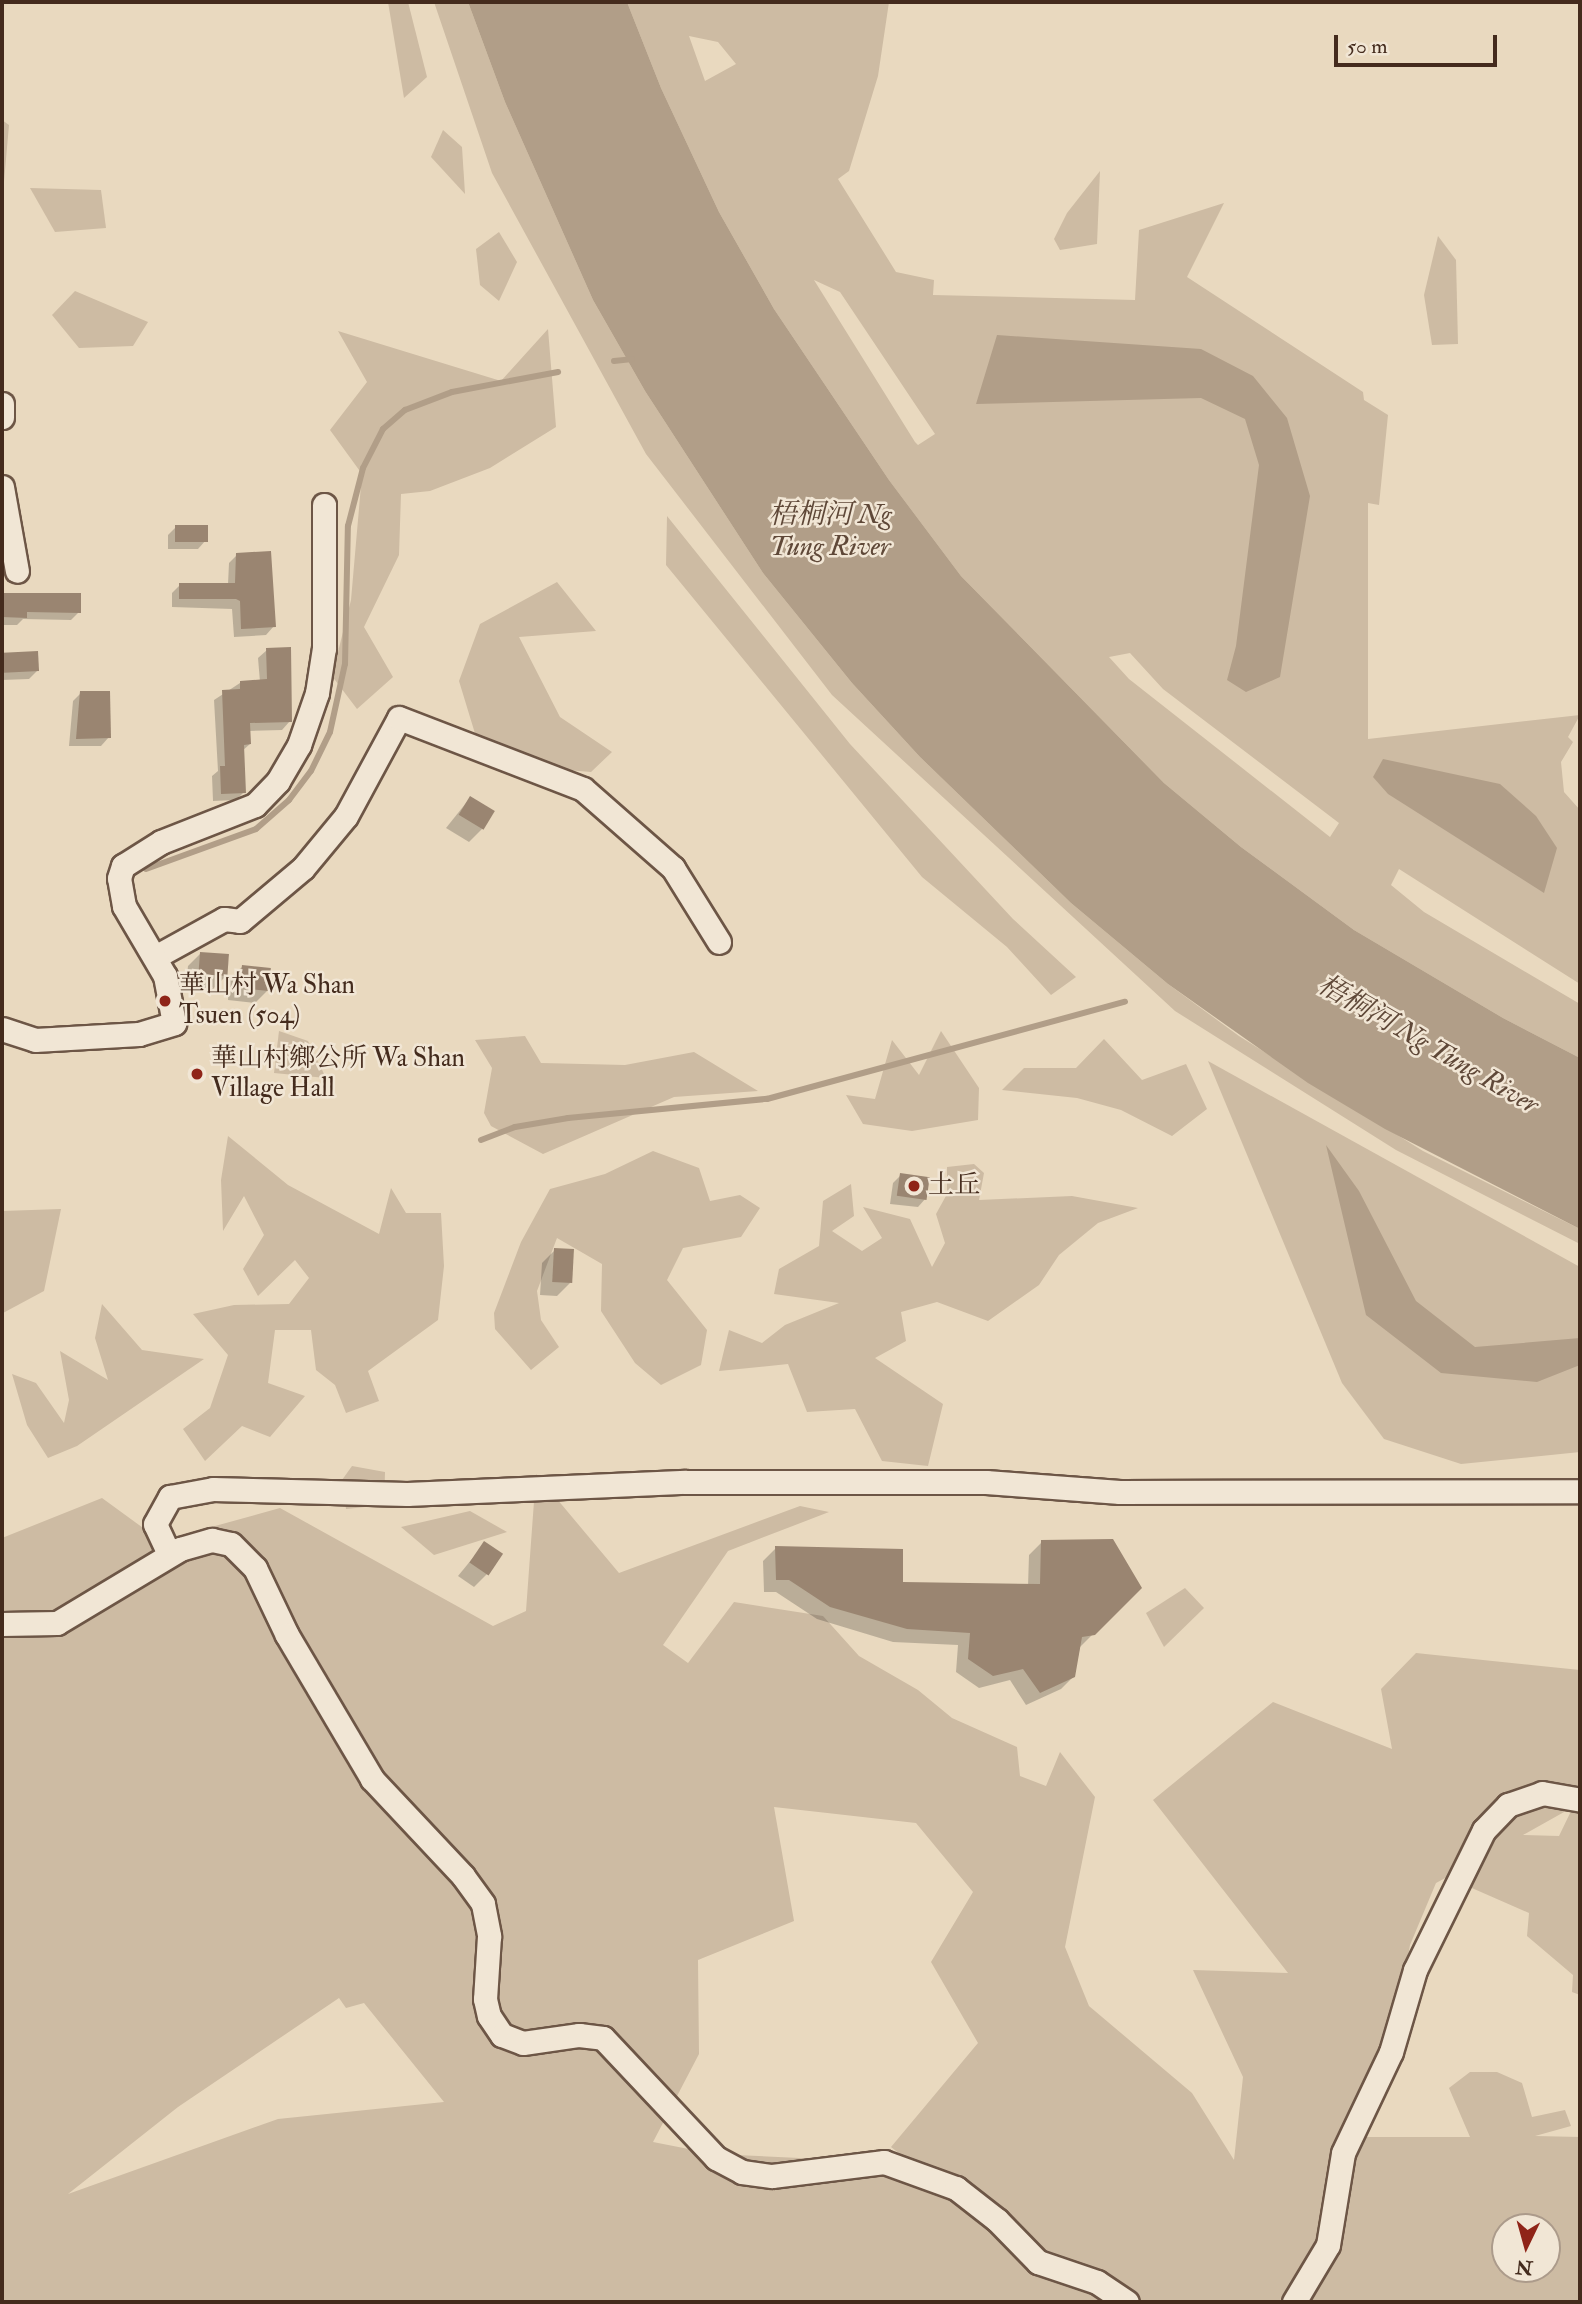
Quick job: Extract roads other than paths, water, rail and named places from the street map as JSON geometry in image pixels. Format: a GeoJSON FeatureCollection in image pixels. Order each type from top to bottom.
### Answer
{"type":"FeatureCollection","features":[{"type":"Feature","properties":{"kind":"street"},"geometry":{"type":"LineString","coordinates":[[2,404],[2,417]]}},
{"type":"Feature","properties":{"kind":"street"},"geometry":{"type":"LineString","coordinates":[[2,487],[17,572]]}},
{"type":"Feature","properties":{"kind":"street"},"geometry":{"type":"LineString","coordinates":[[2,1029],[35,1040],[165,1029],[174,1023],[174,1008],[155,957],[124,906],[119,878],[123,866],[161,842],[255,805],[278,781],[299,745],[317,692],[324,648],[324,505]]}},
{"type":"Feature","properties":{"kind":"street"},"geometry":{"type":"LineString","coordinates":[[155,957],[224,919],[240,921],[303,868],[346,816],[399,718],[583,789],[673,868],[719,942]]}},
{"type":"Feature","properties":{"kind":"street"},"geometry":{"type":"LineString","coordinates":[[169,1554],[155,1524],[170,1497],[212,1489],[407,1493],[686,1482],[986,1482],[1119,1492],[1580,1491]]}},
{"type":"Feature","properties":{"kind":"street"},"geometry":{"type":"LineString","coordinates":[[2,1625],[42,1625],[73,1616],[169,1554],[192,1544],[218,1540],[250,1560],[287,1635],[364,1769],[469,1882],[483,1904],[489,1936],[485,1998],[489,2016],[502,2035],[523,2043],[579,2035],[603,2038],[706,2148],[742,2172],[772,2176],[884,2162],[956,2188],[997,2221],[1038,2262],[1097,2282],[1127,2302]]}},
{"type":"Feature","properties":{"kind":"street"},"geometry":{"type":"LineString","coordinates":[[1294,2302],[1328,2245],[1343,2153],[1391,2052],[1415,1970],[1484,1830],[1508,1805],[1542,1793],[1580,1800]]}},
{"type":"Feature","properties":{"kind":"water","name":"梧桐河 Ng Tung River"},"geometry":{"type":"Polygon","coordinates":[[[468,2],[627,2],[661,88],[719,212],[774,309],[889,480],[961,576],[1164,783],[1241,847],[1354,930],[1503,1018],[1580,1058],[1580,1229],[1385,1129],[1308,1083],[1168,984],[1071,903],[920,757],[852,683],[763,573],[645,391],[593,300],[505,102],[468,2]]]}},
{"type":"Feature","properties":{"kind":"water"},"geometry":{"type":"Polygon","coordinates":[[[997,335],[1201,349],[1253,376],[1287,418],[1310,496],[1280,677],[1246,692],[1227,680],[1236,646],[1259,465],[1245,419],[1201,398],[976,404],[997,335]]]}},
{"type":"Feature","properties":{"kind":"water"},"geometry":{"type":"Polygon","coordinates":[[[1383,759],[1500,784],[1536,816],[1557,848],[1544,893],[1388,794],[1373,777],[1383,759]]]}},
{"type":"Feature","properties":{"kind":"water"},"geometry":{"type":"Polygon","coordinates":[[[1326,1145],[1359,1191],[1416,1301],[1475,1347],[1580,1338],[1580,1365],[1537,1382],[1441,1373],[1366,1315],[1326,1145]]]}},
{"type":"Feature","properties":{"kind":"waterway"},"geometry":{"type":"LineString","coordinates":[[614,361],[632,359]]}},
{"type":"Feature","properties":{"kind":"waterway"},"geometry":{"type":"LineString","coordinates":[[146,869],[256,829],[289,800],[311,771],[330,732],[345,664],[348,526],[363,468],[383,429],[405,410],[452,392],[558,372]]}},
{"type":"Feature","properties":{"kind":"waterway"},"geometry":{"type":"LineString","coordinates":[[481,1140],[515,1127],[568,1118],[767,1099],[1125,1002]]}},
{"type":"Feature","properties":{"kind":"place","name":"華山村 Wa Shan Tsuen (504)"},"geometry":{"type":"Point","coordinates":[165,1001]}},
{"type":"Feature","properties":{"kind":"place","name":"華山村鄉公所 Wa Shan Village Hall"},"geometry":{"type":"Point","coordinates":[197,1074]}},
{"type":"Feature","properties":{"kind":"place","name":"土丘"},"geometry":{"type":"Point","coordinates":[914,1186]}}]}
